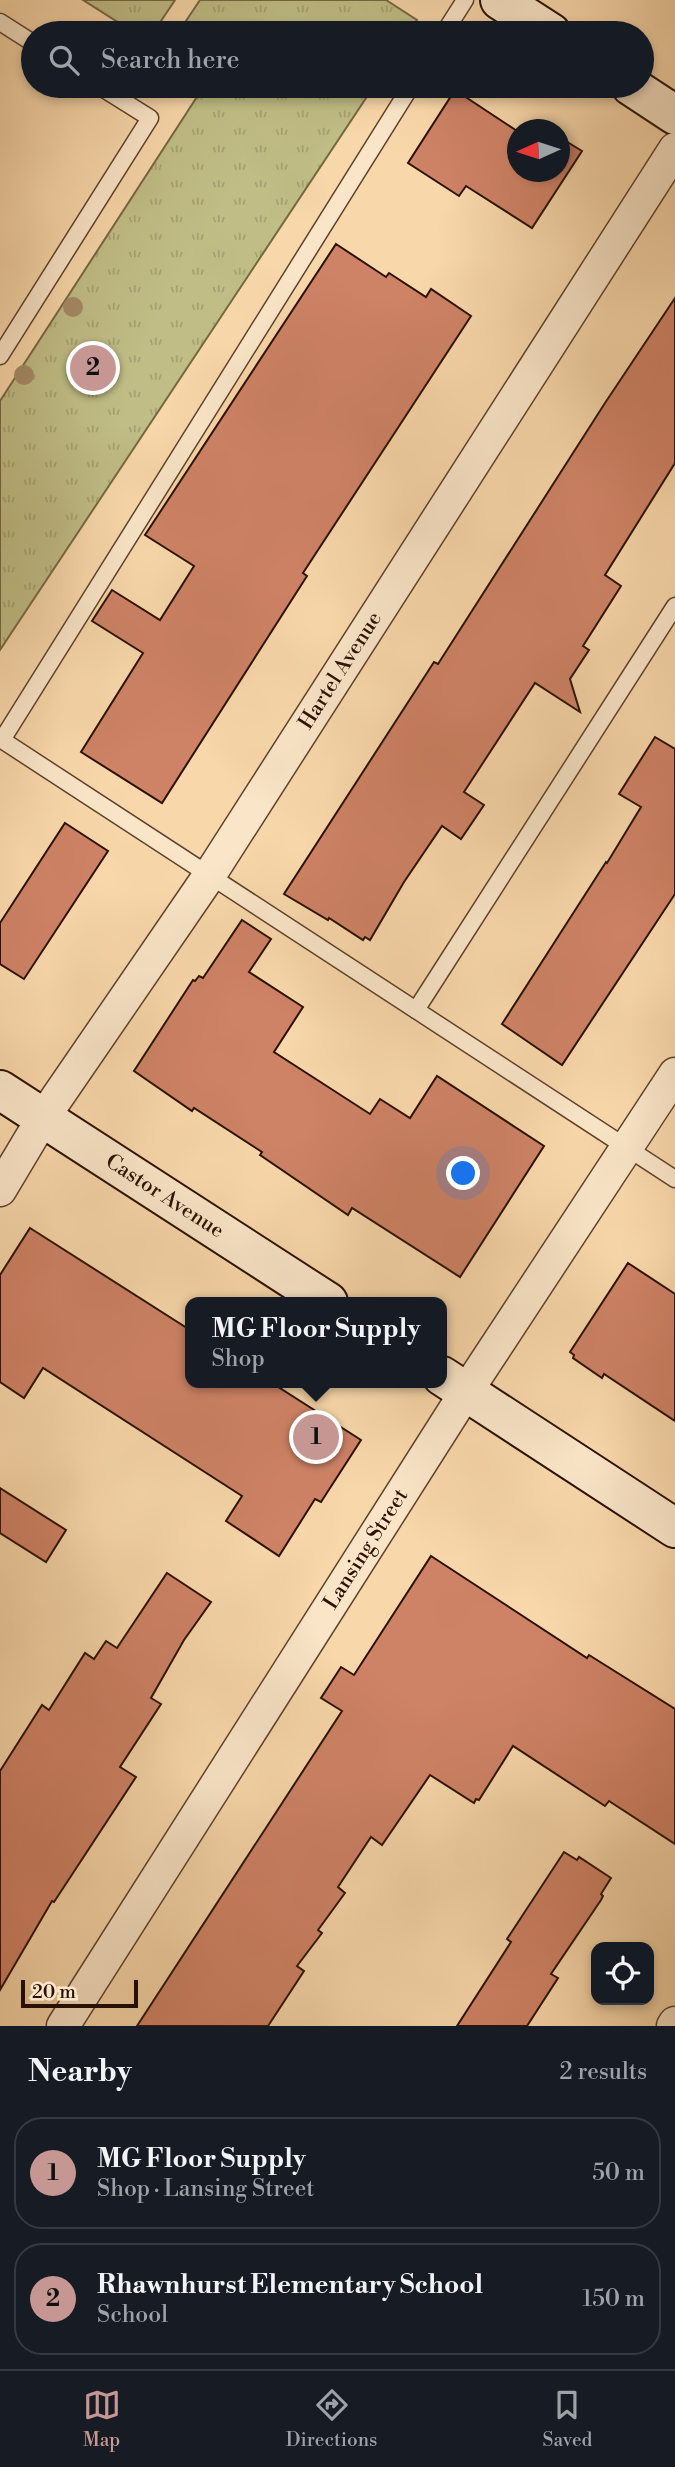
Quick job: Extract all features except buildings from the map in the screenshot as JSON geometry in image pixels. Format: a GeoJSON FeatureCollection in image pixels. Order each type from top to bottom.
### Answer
{"type":"FeatureCollection","features":[{"type":"Feature","properties":{"kind":"main road"},"geometry":{"type":"LineString","coordinates":[[500,0],[532,21]]}},
{"type":"Feature","properties":{"kind":"main road"},"geometry":{"type":"LineString","coordinates":[[649,98],[675,115]]}},
{"type":"Feature","properties":{"kind":"main road","name":"Castor Avenue"},"geometry":{"type":"LineString","coordinates":[[0,1090],[320,1297]]}},
{"type":"Feature","properties":{"kind":"main road"},"geometry":{"type":"LineString","coordinates":[[454,1384],[675,1528]]}},
{"type":"Feature","properties":{"kind":"street","name":"Hartel Avenue"},"geometry":{"type":"LineString","coordinates":[[0,1190],[43,1118],[209,876],[675,149]]}},
{"type":"Feature","properties":{"kind":"street","name":"Lansing Street"},"geometry":{"type":"LineString","coordinates":[[63,2026],[454,1384],[628,1149],[675,1074]]}},
{"type":"Feature","properties":{"kind":"lane"},"geometry":{"type":"LineString","coordinates":[[452,21],[465,0]]}},
{"type":"Feature","properties":{"kind":"lane"},"geometry":{"type":"LineString","coordinates":[[0,22],[21,35]]}},
{"type":"Feature","properties":{"kind":"lane"},"geometry":{"type":"LineString","coordinates":[[0,356],[150,118],[119,98]]}},
{"type":"Feature","properties":{"kind":"lane"},"geometry":{"type":"LineString","coordinates":[[403,98],[2,740],[675,1179]]}},
{"type":"Feature","properties":{"kind":"lane"},"geometry":{"type":"LineString","coordinates":[[416,1010],[675,606]]}},
{"type":"Feature","properties":{"kind":"green space"},"geometry":{"type":"Polygon","coordinates":[[[83,0],[175,0],[161,21],[116,21],[83,0]]]}},
{"type":"Feature","properties":{"kind":"green space"},"geometry":{"type":"Polygon","coordinates":[[[200,0],[386,0],[417,20],[416,21],[186,21],[200,0]]]}},
{"type":"Feature","properties":{"kind":"green space"},"geometry":{"type":"Polygon","coordinates":[[[196,98],[366,98],[0,650],[0,401],[196,98]]]}},
{"type":"Feature","properties":{"kind":"place","name":"Rhawnhurst Elementary School"},"geometry":{"type":"Point","coordinates":[93,368]}},
{"type":"Feature","properties":{"kind":"place","name":"MG Floor Supply"},"geometry":{"type":"Point","coordinates":[316,1437]}}]}
